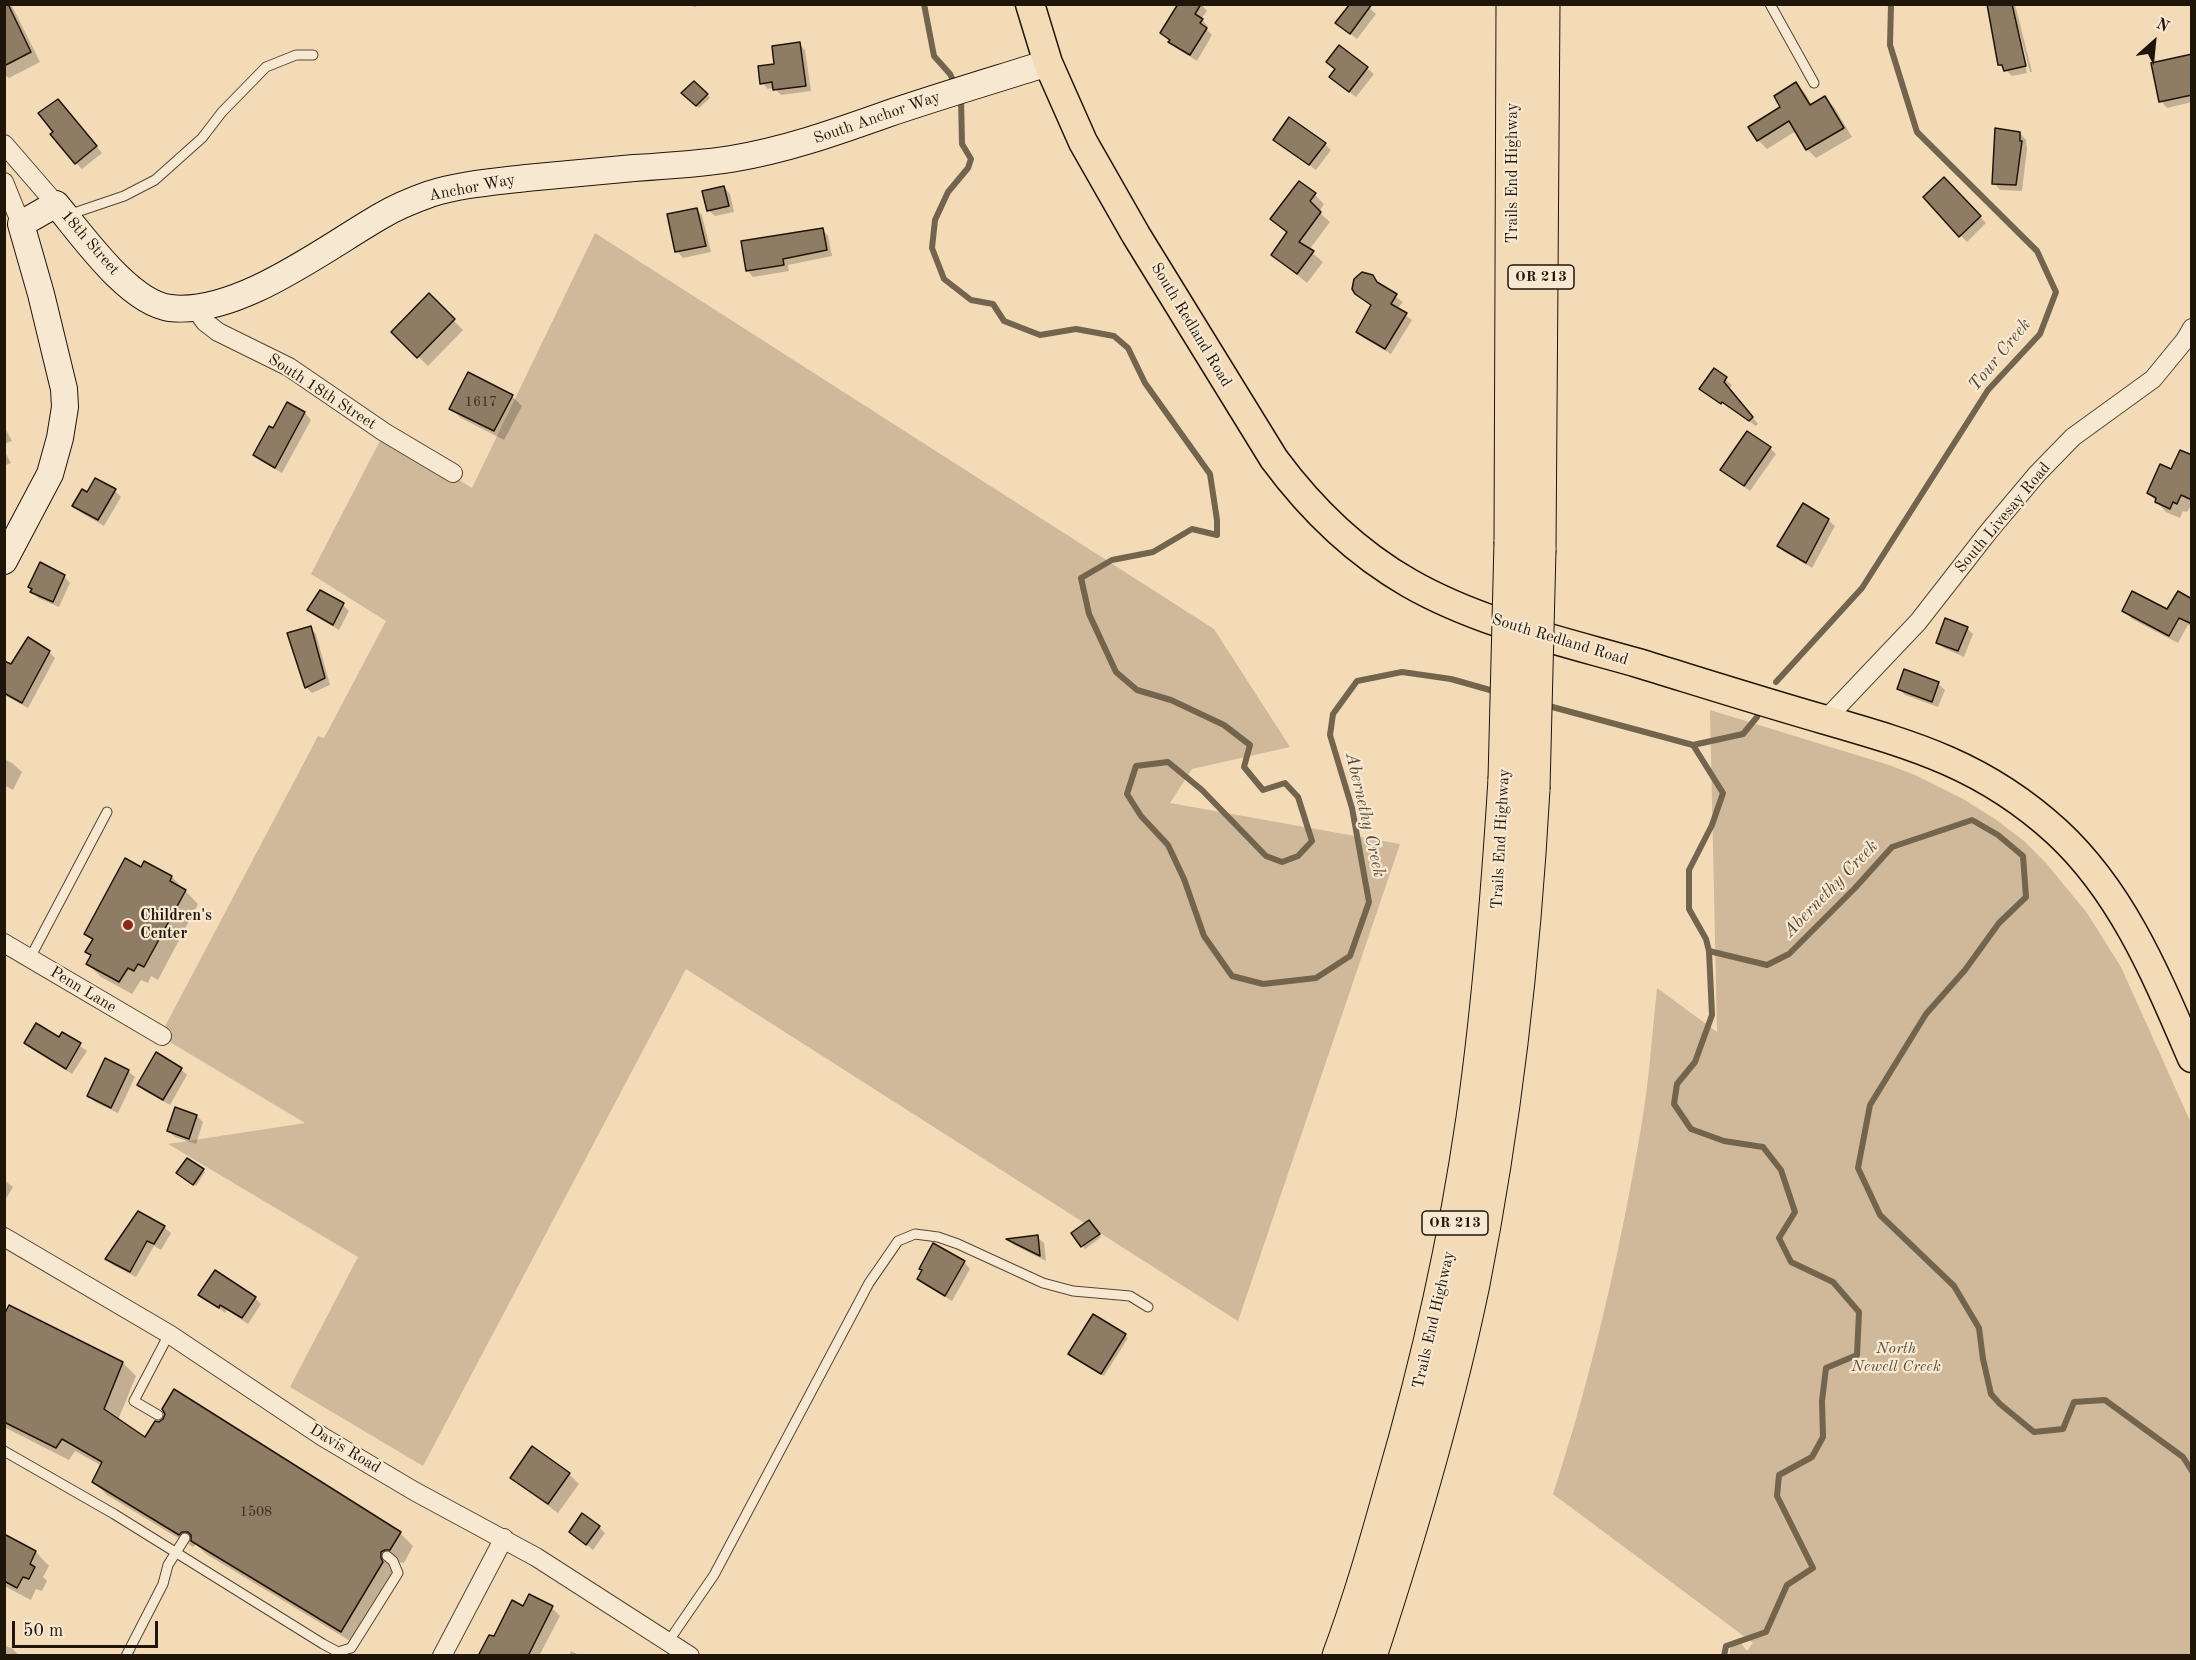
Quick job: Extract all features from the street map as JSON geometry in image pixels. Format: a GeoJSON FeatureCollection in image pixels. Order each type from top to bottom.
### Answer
{"type":"FeatureCollection","features":[{"type":"Feature","properties":{"kind":"highway","name":"Trails End Highway"},"geometry":{"type":"LineString","coordinates":[[1513,4],[1525,546]]}},
{"type":"Feature","properties":{"kind":"highway","name":"Trails End Highway"},"geometry":{"type":"LineString","coordinates":[[1370,1656],[1404,1554],[1430,1464],[1472,1286],[1498,1148],[1526,909],[1519,784],[1543,4]]}},
{"type":"Feature","properties":{"kind":"highway","name":"Trails End Highway"},"geometry":{"type":"LineString","coordinates":[[1340,1656],[1402,1451],[1455,1223],[1473,1118],[1497,900],[1519,784]]}},
{"type":"Feature","properties":{"kind":"main road","name":"South Redland Road"},"geometry":{"type":"LineString","coordinates":[[1030,4],[1048,63],[1099,172],[1253,426],[1294,485],[1344,537],[1381,566],[1410,584],[1477,614],[1562,642],[1891,738],[1947,759],[2010,794],[2059,834],[2099,879],[2142,946],[2192,1058]]}},
{"type":"Feature","properties":{"kind":"street","name":"South Anchor Way"},"geometry":{"type":"LineString","coordinates":[[703,163],[773,151],[825,137],[979,84],[1048,63]]}},
{"type":"Feature","properties":{"kind":"street","name":"18th Street"},"geometry":{"type":"LineString","coordinates":[[4,144],[121,280],[136,294],[168,308],[194,307]]}},
{"type":"Feature","properties":{"kind":"street","name":"Anchor Way"},"geometry":{"type":"LineString","coordinates":[[194,307],[218,303],[251,291],[312,259],[382,215],[439,192],[464,186],[523,179],[703,163]]}},
{"type":"Feature","properties":{"kind":"street"},"geometry":{"type":"LineString","coordinates":[[4,182],[21,224],[64,389],[64,416],[56,458],[45,485],[4,561]]}},
{"type":"Feature","properties":{"kind":"street"},"geometry":{"type":"LineString","coordinates":[[21,224],[61,210]]}},
{"type":"Feature","properties":{"kind":"street","name":"South 18th Street"},"geometry":{"type":"LineString","coordinates":[[194,307],[205,322],[218,332],[289,367],[384,432],[453,473]]}},
{"type":"Feature","properties":{"kind":"street","name":"South Livesay Road"},"geometry":{"type":"LineString","coordinates":[[1825,720],[1918,622],[1989,531],[2042,470],[2080,432],[2153,379],[2192,328]]}},
{"type":"Feature","properties":{"kind":"street","name":"Penn Lane"},"geometry":{"type":"LineString","coordinates":[[4,943],[162,1036]]}},
{"type":"Feature","properties":{"kind":"street","name":"Davis Road"},"geometry":{"type":"LineString","coordinates":[[4,1237],[169,1334],[323,1437],[414,1491],[504,1538],[690,1656]]}},
{"type":"Feature","properties":{"kind":"street"},"geometry":{"type":"LineString","coordinates":[[442,1656],[504,1538]]}},
{"type":"Feature","properties":{"kind":"lane"},"geometry":{"type":"LineString","coordinates":[[1770,4],[1814,83]]}},
{"type":"Feature","properties":{"kind":"lane"},"geometry":{"type":"LineString","coordinates":[[61,210],[124,196],[155,180],[202,138],[222,112],[266,67],[296,56],[313,55]]}},
{"type":"Feature","properties":{"kind":"lane"},"geometry":{"type":"LineString","coordinates":[[30,958],[107,812]]}},
{"type":"Feature","properties":{"kind":"lane"},"geometry":{"type":"LineString","coordinates":[[668,1642],[714,1575],[869,1283],[898,1241],[915,1234],[938,1237],[1043,1282],[1073,1291],[1130,1296],[1148,1307]]}},
{"type":"Feature","properties":{"kind":"lane"},"geometry":{"type":"LineString","coordinates":[[158,1415],[134,1401],[169,1334]]}},
{"type":"Feature","properties":{"kind":"lane"},"geometry":{"type":"LineString","coordinates":[[4,1451],[107,1510],[338,1652],[351,1648],[398,1573],[393,1561],[387,1556]]}},
{"type":"Feature","properties":{"kind":"lane"},"geometry":{"type":"LineString","coordinates":[[126,1656],[163,1584],[168,1566],[185,1538]]}},
{"type":"Feature","properties":{"kind":"green space"},"geometry":{"type":"Polygon","coordinates":[[[595,233],[1214,629],[1290,747],[1192,769],[1170,803],[1400,844],[1238,1321],[686,969],[423,1466],[290,1387],[358,1257],[168,1144],[305,1123],[160,1036],[318,736],[324,738],[386,621],[311,574],[384,433],[472,488],[595,233]]]}},
{"type":"Feature","properties":{"kind":"green space","name":"North Newell Creek"},"geometry":{"type":"Polygon","coordinates":[[[1710,710],[1889,765],[1963,799],[1995,819],[2024,841],[2046,863],[2087,913],[2121,967],[2191,1123],[2191,1655],[1730,1655],[1730,1649],[1738,1639],[1747,1651],[1753,1643],[1553,1494],[1604,1313],[1624,1221],[1644,1111],[1657,988],[1717,1032],[1710,710]]]}},
{"type":"Feature","properties":{"kind":"building"},"geometry":{"type":"Polygon","coordinates":[[[4,4],[8,4],[31,52],[4,66],[4,4]]]}},
{"type":"Feature","properties":{"kind":"building"},"geometry":{"type":"Polygon","coordinates":[[[1178,4],[1201,4],[1195,14],[1203,19],[1200,23],[1207,28],[1190,55],[1168,42],[1170,40],[1160,33],[1178,4]]]}},
{"type":"Feature","properties":{"kind":"building"},"geometry":{"type":"Polygon","coordinates":[[[1350,4],[1372,4],[1350,34],[1335,23],[1350,4]]]}},
{"type":"Feature","properties":{"kind":"building"},"geometry":{"type":"Polygon","coordinates":[[[1987,4],[2012,4],[2026,66],[2004,71],[2002,65],[1998,65],[1987,4]]]}},
{"type":"Feature","properties":{"kind":"building"},"geometry":{"type":"Polygon","coordinates":[[[800,42],[806,86],[773,90],[772,82],[760,84],[758,66],[774,64],[772,46],[800,42]]]}},
{"type":"Feature","properties":{"kind":"building"},"geometry":{"type":"Polygon","coordinates":[[[1339,45],[1368,67],[1349,92],[1329,77],[1335,69],[1326,62],[1339,45]]]}},
{"type":"Feature","properties":{"kind":"building"},"geometry":{"type":"Polygon","coordinates":[[[2192,54],[2192,95],[2159,102],[2151,63],[2192,54]]]}},
{"type":"Feature","properties":{"kind":"building"},"geometry":{"type":"Polygon","coordinates":[[[694,81],[708,94],[696,106],[681,93],[694,81]]]}},
{"type":"Feature","properties":{"kind":"building"},"geometry":{"type":"Polygon","coordinates":[[[1796,82],[1810,105],[1825,96],[1844,128],[1806,150],[1789,121],[1757,141],[1748,127],[1780,107],[1774,96],[1796,82]]]}},
{"type":"Feature","properties":{"kind":"building"},"geometry":{"type":"Polygon","coordinates":[[[58,99],[97,146],[75,164],[50,134],[53,132],[38,113],[58,99]]]}},
{"type":"Feature","properties":{"kind":"building"},"geometry":{"type":"Polygon","coordinates":[[[1289,117],[1326,143],[1309,165],[1273,140],[1289,117]]]}},
{"type":"Feature","properties":{"kind":"building"},"geometry":{"type":"Polygon","coordinates":[[[1995,128],[2020,132],[2020,141],[2022,141],[2016,185],[1992,184],[1995,128]]]}},
{"type":"Feature","properties":{"kind":"building"},"geometry":{"type":"Polygon","coordinates":[[[1944,177],[1981,216],[1959,237],[1923,197],[1944,177]]]}},
{"type":"Feature","properties":{"kind":"building"},"geometry":{"type":"Polygon","coordinates":[[[1299,181],[1316,193],[1310,201],[1321,212],[1299,242],[1314,251],[1297,274],[1271,255],[1287,232],[1270,219],[1299,181]]]}},
{"type":"Feature","properties":{"kind":"building"},"geometry":{"type":"Polygon","coordinates":[[[724,186],[729,206],[707,211],[702,191],[724,186]]]}},
{"type":"Feature","properties":{"kind":"building"},"geometry":{"type":"Polygon","coordinates":[[[697,208],[706,246],[675,252],[667,214],[697,208]]]}},
{"type":"Feature","properties":{"kind":"building"},"geometry":{"type":"Polygon","coordinates":[[[823,228],[827,250],[783,259],[784,265],[746,271],[741,241],[823,228]]]}},
{"type":"Feature","properties":{"kind":"building"},"geometry":{"type":"Polygon","coordinates":[[[1362,272],[1373,275],[1377,282],[1397,294],[1391,304],[1407,313],[1385,349],[1356,332],[1371,305],[1355,294],[1352,289],[1354,279],[1362,272]]]}},
{"type":"Feature","properties":{"kind":"building"},"geometry":{"type":"Polygon","coordinates":[[[429,293],[455,319],[417,358],[391,332],[429,293]]]}},
{"type":"Feature","properties":{"kind":"building"},"geometry":{"type":"Polygon","coordinates":[[[1714,368],[1727,377],[1724,382],[1753,417],[1749,421],[1699,389],[1714,368]]]}},
{"type":"Feature","properties":{"kind":"building"},"geometry":{"type":"Polygon","coordinates":[[[468,372],[513,395],[494,431],[449,409],[468,372]]]}},
{"type":"Feature","properties":{"kind":"building"},"geometry":{"type":"Polygon","coordinates":[[[287,402],[305,412],[275,468],[253,455],[269,426],[273,428],[287,402]]]}},
{"type":"Feature","properties":{"kind":"building"},"geometry":{"type":"Polygon","coordinates":[[[1747,431],[1771,447],[1744,486],[1720,470],[1747,431]]]}},
{"type":"Feature","properties":{"kind":"building"},"geometry":{"type":"Polygon","coordinates":[[[2180,450],[2192,455],[2192,500],[2181,495],[2177,504],[2173,502],[2170,509],[2155,502],[2156,498],[2147,493],[2160,464],[2171,469],[2180,450]]]}},
{"type":"Feature","properties":{"kind":"building"},"geometry":{"type":"Polygon","coordinates":[[[95,478],[116,489],[98,520],[72,506],[82,489],[87,492],[95,478]]]}},
{"type":"Feature","properties":{"kind":"building"},"geometry":{"type":"Polygon","coordinates":[[[1803,503],[1829,519],[1806,563],[1777,546],[1803,503]]]}},
{"type":"Feature","properties":{"kind":"building"},"geometry":{"type":"Polygon","coordinates":[[[40,562],[65,575],[53,602],[30,592],[32,589],[28,587],[40,562]]]}},
{"type":"Feature","properties":{"kind":"building"},"geometry":{"type":"Polygon","coordinates":[[[320,590],[344,603],[333,625],[307,610],[320,590]]]}},
{"type":"Feature","properties":{"kind":"building"},"geometry":{"type":"Polygon","coordinates":[[[2132,591],[2167,609],[2178,591],[2192,599],[2192,624],[2179,618],[2169,636],[2122,611],[2132,591]]]}},
{"type":"Feature","properties":{"kind":"building"},"geometry":{"type":"Polygon","coordinates":[[[1945,618],[1968,627],[1958,651],[1936,643],[1945,618]]]}},
{"type":"Feature","properties":{"kind":"building"},"geometry":{"type":"Polygon","coordinates":[[[311,626],[325,678],[305,688],[287,633],[311,626]]]}},
{"type":"Feature","properties":{"kind":"building"},"geometry":{"type":"Polygon","coordinates":[[[28,637],[50,651],[22,703],[4,693],[4,661],[11,664],[28,637]]]}},
{"type":"Feature","properties":{"kind":"building"},"geometry":{"type":"Polygon","coordinates":[[[1904,669],[1939,682],[1932,702],[1897,689],[1904,669]]]}},
{"type":"Feature","properties":{"kind":"building","name":"Children's Center"},"geometry":{"type":"Polygon","coordinates":[[[125,858],[141,867],[144,861],[172,876],[170,881],[186,890],[144,967],[138,964],[134,971],[128,968],[119,982],[86,964],[91,955],[85,952],[93,939],[84,934],[125,858]]]}},
{"type":"Feature","properties":{"kind":"building"},"geometry":{"type":"Polygon","coordinates":[[[36,1023],[59,1037],[62,1032],[81,1043],[66,1069],[24,1043],[36,1023]]]}},
{"type":"Feature","properties":{"kind":"building"},"geometry":{"type":"Polygon","coordinates":[[[156,1052],[182,1068],[163,1100],[137,1085],[156,1052]]]}},
{"type":"Feature","properties":{"kind":"building"},"geometry":{"type":"Polygon","coordinates":[[[105,1058],[129,1070],[111,1108],[87,1096],[105,1058]]]}},
{"type":"Feature","properties":{"kind":"building"},"geometry":{"type":"Polygon","coordinates":[[[175,1107],[197,1115],[189,1139],[167,1131],[175,1107]]]}},
{"type":"Feature","properties":{"kind":"building"},"geometry":{"type":"Polygon","coordinates":[[[187,1158],[204,1169],[193,1185],[176,1173],[187,1158]]]}},
{"type":"Feature","properties":{"kind":"building"},"geometry":{"type":"Polygon","coordinates":[[[138,1211],[165,1226],[154,1244],[147,1241],[130,1272],[105,1259],[138,1211]]]}},
{"type":"Feature","properties":{"kind":"building"},"geometry":{"type":"Polygon","coordinates":[[[1089,1220],[1100,1234],[1081,1247],[1071,1233],[1089,1220]]]}},
{"type":"Feature","properties":{"kind":"building"},"geometry":{"type":"Polygon","coordinates":[[[1038,1235],[1040,1256],[1006,1239],[1038,1235]]]}},
{"type":"Feature","properties":{"kind":"building"},"geometry":{"type":"Polygon","coordinates":[[[933,1243],[965,1261],[945,1296],[917,1279],[922,1270],[919,1269],[933,1243]]]}},
{"type":"Feature","properties":{"kind":"building"},"geometry":{"type":"Polygon","coordinates":[[[215,1270],[256,1297],[242,1318],[198,1295],[215,1270]]]}},
{"type":"Feature","properties":{"kind":"building"},"geometry":{"type":"Polygon","coordinates":[[[9,1305],[123,1362],[104,1409],[145,1437],[155,1421],[159,1422],[163,1419],[165,1414],[162,1409],[174,1389],[401,1532],[390,1550],[381,1552],[383,1562],[341,1632],[191,1541],[191,1535],[188,1532],[182,1532],[179,1535],[92,1482],[102,1462],[62,1439],[56,1448],[4,1422],[4,1315],[9,1305]]]}},
{"type":"Feature","properties":{"kind":"building"},"geometry":{"type":"Polygon","coordinates":[[[1093,1314],[1126,1334],[1101,1374],[1068,1354],[1093,1314]]]}},
{"type":"Feature","properties":{"kind":"building"},"geometry":{"type":"Polygon","coordinates":[[[532,1446],[570,1473],[548,1504],[510,1478],[532,1446]]]}},
{"type":"Feature","properties":{"kind":"building"},"geometry":{"type":"Polygon","coordinates":[[[582,1513],[600,1526],[586,1545],[569,1532],[582,1513]]]}},
{"type":"Feature","properties":{"kind":"building"},"geometry":{"type":"Polygon","coordinates":[[[4,1534],[36,1551],[30,1564],[35,1567],[29,1579],[23,1577],[17,1588],[4,1581],[4,1534]]]}},
{"type":"Feature","properties":{"kind":"building"},"geometry":{"type":"Polygon","coordinates":[[[529,1594],[553,1606],[528,1656],[478,1656],[489,1635],[494,1636],[512,1600],[523,1606],[529,1594]]]}},
{"type":"Feature","properties":{"kind":"waterway","name":"Abernethy Creek"},"geometry":{"type":"LineString","coordinates":[[924,4],[934,56],[950,74],[956,86]]}},
{"type":"Feature","properties":{"kind":"waterway","name":"Tour Creek"},"geometry":{"type":"LineString","coordinates":[[1776,682],[1862,588],[1988,390],[2040,334],[2056,292],[2037,251],[1917,132],[1890,45],[1891,4]]}},
{"type":"Feature","properties":{"kind":"waterway","name":"Abernethy Creek"},"geometry":{"type":"LineString","coordinates":[[961,98],[962,144],[971,159],[968,168],[948,192],[935,220],[932,248],[944,279],[971,300],[993,304],[1004,321],[1040,335],[1076,329],[1114,336],[1128,348],[1145,383],[1210,474],[1217,535],[1192,529],[1153,552],[1112,560],[1081,578],[1089,614],[1116,672],[1137,690],[1171,700],[1224,725],[1250,745],[1244,767],[1263,790],[1285,783],[1298,797],[1312,841],[1298,856],[1282,862],[1266,856],[1202,790],[1168,762],[1136,766],[1127,794],[1141,816],[1168,845],[1184,879],[1204,936],[1232,976],[1263,984],[1316,978],[1350,956],[1369,902],[1352,808],[1330,735],[1333,714],[1357,681],[1402,672],[1451,679],[1497,692]]}},
{"type":"Feature","properties":{"kind":"waterway","name":"Abernethy Creek"},"geometry":{"type":"LineString","coordinates":[[1545,705],[1693,745],[1723,793],[1712,825],[1689,870],[1689,909],[1706,939],[1709,951],[1767,965],[1789,954],[1892,847],[1972,820],[1998,835],[2023,856],[2026,897],[1999,923],[1965,970],[1926,1014],[1870,1105],[1858,1168],[1880,1215],[1954,1286],[1979,1328],[1991,1394],[2000,1404],[2034,1432],[2063,1429],[2074,1402],[2105,1400],[2183,1457],[2192,1471]]}},
{"type":"Feature","properties":{"kind":"waterway","name":"Tour Creek"},"geometry":{"type":"LineString","coordinates":[[1693,745],[1743,734],[1757,717]]}},
{"type":"Feature","properties":{"kind":"waterway"},"geometry":{"type":"LineString","coordinates":[[1709,951],[1712,1015],[1695,1062],[1677,1084],[1674,1104],[1691,1129],[1724,1141],[1763,1147],[1781,1170],[1795,1212],[1779,1238],[1791,1262],[1833,1282],[1859,1312],[1857,1355],[1826,1368],[1822,1401],[1823,1437],[1812,1457],[1779,1475],[1777,1496],[1813,1568],[1787,1585],[1766,1632],[1726,1646],[1724,1656]]}},
{"type":"Feature","properties":{"kind":"place","name":"Children's Center"},"geometry":{"type":"Point","coordinates":[128,925]}}]}
